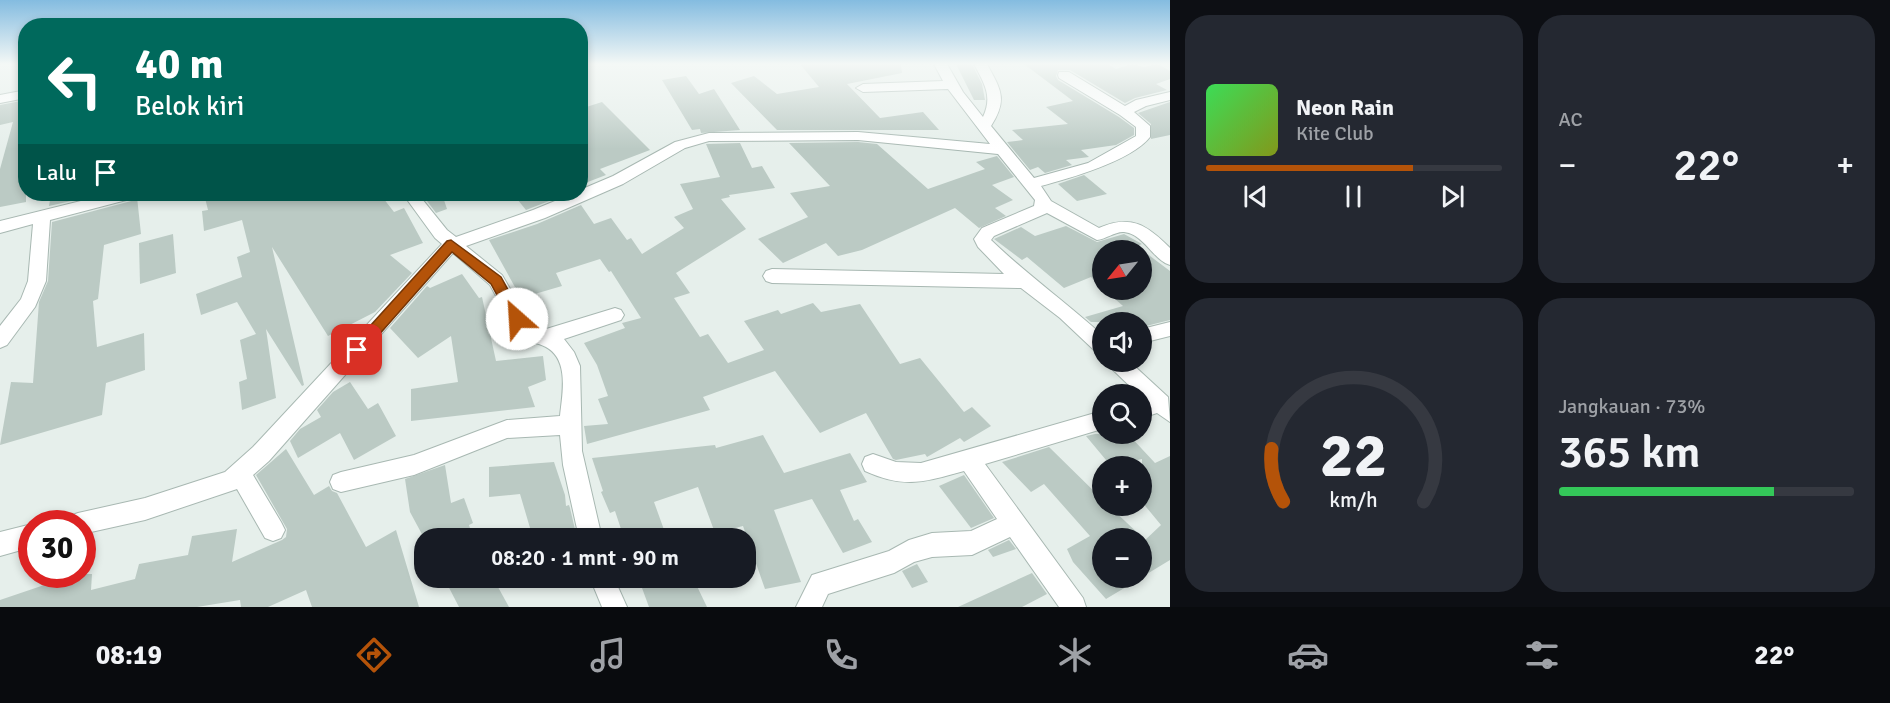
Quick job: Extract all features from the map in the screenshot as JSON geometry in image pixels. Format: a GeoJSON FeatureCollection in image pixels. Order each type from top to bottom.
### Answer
{"type":"FeatureCollection","features":[{"type":"Feature","properties":{"kind":"street"},"geometry":{"type":"LineString","coordinates":[[958,92],[1043,199],[1040,210],[988,232],[982,239],[990,251],[1092,337]]}},
{"type":"Feature","properties":{"kind":"street"},"geometry":{"type":"LineString","coordinates":[[984,125],[995,108],[995,92]]}},
{"type":"Feature","properties":{"kind":"street"},"geometry":{"type":"LineString","coordinates":[[1032,183],[1093,166],[1143,137],[1143,126],[1093,92]]}},
{"type":"Feature","properties":{"kind":"street"},"geometry":{"type":"LineString","coordinates":[[0,99],[18,96]]}},
{"type":"Feature","properties":{"kind":"street"},"geometry":{"type":"LineString","coordinates":[[1125,112],[1141,103],[1170,96]]}},
{"type":"Feature","properties":{"kind":"street"},"geometry":{"type":"LineString","coordinates":[[588,192],[629,174],[680,145],[710,137],[858,136],[1003,150]]}},
{"type":"Feature","properties":{"kind":"street"},"geometry":{"type":"LineString","coordinates":[[0,227],[99,201]]}},
{"type":"Feature","properties":{"kind":"street"},"geometry":{"type":"LineString","coordinates":[[416,201],[451,245],[496,280],[526,333],[555,342],[564,351],[569,362],[573,388],[570,424],[572,445],[589,528]]}},
{"type":"Feature","properties":{"kind":"street"},"geometry":{"type":"LineString","coordinates":[[96,520],[178,499],[225,483],[240,474],[357,350],[451,245],[539,214],[568,201]]}},
{"type":"Feature","properties":{"kind":"street"},"geometry":{"type":"LineString","coordinates":[[1043,204],[1097,234],[1104,234],[1120,226],[1134,229],[1148,238],[1170,259]]}},
{"type":"Feature","properties":{"kind":"street"},"geometry":{"type":"LineString","coordinates":[[0,340],[26,307],[37,281],[42,215]]}},
{"type":"Feature","properties":{"kind":"street"},"geometry":{"type":"LineString","coordinates":[[772,276],[1026,281]]}},
{"type":"Feature","properties":{"kind":"street"},"geometry":{"type":"LineString","coordinates":[[543,338],[615,315]]}},
{"type":"Feature","properties":{"kind":"street"},"geometry":{"type":"LineString","coordinates":[[1152,334],[1170,329]]}},
{"type":"Feature","properties":{"kind":"street"},"geometry":{"type":"LineString","coordinates":[[1126,372],[1157,408]]}},
{"type":"Feature","properties":{"kind":"street"},"geometry":{"type":"LineString","coordinates":[[873,464],[905,475],[921,473],[1092,423]]}},
{"type":"Feature","properties":{"kind":"street"},"geometry":{"type":"LineString","coordinates":[[341,482],[414,465],[507,429],[570,424]]}},
{"type":"Feature","properties":{"kind":"street"},"geometry":{"type":"LineString","coordinates":[[968,459],[1074,607]]}},
{"type":"Feature","properties":{"kind":"street"},"geometry":{"type":"LineString","coordinates":[[240,474],[273,530]]}},
{"type":"Feature","properties":{"kind":"street"},"geometry":{"type":"LineString","coordinates":[[808,607],[813,601],[816,588],[821,584],[894,561],[909,552],[932,545],[972,543],[1014,524]]}},
{"type":"Feature","properties":{"kind":"street"},"geometry":{"type":"LineString","coordinates":[[0,544],[18,539]]}},
{"type":"Feature","properties":{"kind":"street"},"geometry":{"type":"LineString","coordinates":[[606,588],[615,607]]}},
{"type":"Feature","properties":{"kind":"building"},"geometry":{"type":"Polygon","coordinates":[[[669,92],[716,92],[740,130],[701,133],[700,129],[692,130],[669,92]]]}},
{"type":"Feature","properties":{"kind":"building"},"geometry":{"type":"Polygon","coordinates":[[[740,92],[855,92],[880,118],[923,112],[939,130],[777,130],[740,92]]]}},
{"type":"Feature","properties":{"kind":"building"},"geometry":{"type":"Polygon","coordinates":[[[970,92],[984,92],[985,100],[974,100],[970,92]]]}},
{"type":"Feature","properties":{"kind":"building"},"geometry":{"type":"Polygon","coordinates":[[[1062,92],[1078,92],[1134,128],[1134,135],[1116,145],[1081,150],[1089,157],[1066,160],[1072,165],[1045,173],[1038,167],[1030,170],[1007,142],[1023,140],[1012,130],[1068,124],[1046,107],[1073,101],[1062,92]]]}},
{"type":"Feature","properties":{"kind":"building"},"geometry":{"type":"Polygon","coordinates":[[[1107,92],[1158,92],[1135,98],[1125,103],[1107,92]]]}},
{"type":"Feature","properties":{"kind":"building"},"geometry":{"type":"Polygon","coordinates":[[[18,102],[18,201],[26,202],[0,207],[0,169],[13,122],[0,125],[0,105],[18,102]]]}},
{"type":"Feature","properties":{"kind":"building"},"geometry":{"type":"Polygon","coordinates":[[[602,102],[650,150],[600,169],[606,175],[588,182],[588,106],[602,102]]]}},
{"type":"Feature","properties":{"kind":"building"},"geometry":{"type":"Polygon","coordinates":[[[1170,102],[1170,135],[1151,139],[1151,124],[1138,113],[1170,102]]]}},
{"type":"Feature","properties":{"kind":"building"},"geometry":{"type":"Polygon","coordinates":[[[740,143],[752,168],[762,166],[775,188],[729,195],[730,197],[721,199],[746,229],[676,273],[690,293],[674,298],[700,337],[708,334],[728,363],[764,350],[744,321],[778,310],[781,314],[813,303],[821,312],[860,304],[900,364],[920,358],[964,412],[972,407],[991,426],[964,442],[960,438],[927,457],[925,454],[896,460],[893,459],[866,413],[820,433],[775,371],[703,397],[710,410],[587,444],[584,426],[608,424],[598,399],[608,396],[597,365],[584,343],[625,328],[622,323],[641,318],[611,271],[609,272],[600,259],[556,273],[562,286],[521,298],[489,240],[537,224],[581,205],[594,224],[611,218],[627,240],[631,238],[642,254],[684,228],[674,217],[693,209],[680,184],[720,177],[706,144],[740,143]]]}},
{"type":"Feature","properties":{"kind":"building"},"geometry":{"type":"Polygon","coordinates":[[[789,143],[877,144],[928,189],[985,169],[976,162],[997,156],[1014,177],[992,185],[1013,200],[995,208],[1006,216],[979,228],[955,208],[862,250],[838,256],[826,243],[783,263],[758,239],[808,217],[790,193],[830,186],[789,143]]]}},
{"type":"Feature","properties":{"kind":"building"},"geometry":{"type":"Polygon","coordinates":[[[1084,175],[1107,194],[1077,201],[1058,184],[1084,175]]]}},
{"type":"Feature","properties":{"kind":"building"},"geometry":{"type":"Polygon","coordinates":[[[50,201],[71,201],[49,206],[50,201]]]}},
{"type":"Feature","properties":{"kind":"building"},"geometry":{"type":"Polygon","coordinates":[[[137,201],[141,234],[104,245],[98,299],[93,301],[97,347],[144,333],[145,370],[106,383],[102,415],[0,445],[11,382],[33,383],[39,302],[48,281],[52,222],[137,201]]]}},
{"type":"Feature","properties":{"kind":"building"},"geometry":{"type":"Polygon","coordinates":[[[206,201],[385,201],[394,212],[404,208],[423,243],[390,255],[412,273],[375,312],[328,336],[272,247],[304,385],[302,386],[266,329],[276,398],[242,410],[239,382],[247,379],[240,340],[256,334],[237,302],[201,315],[196,294],[242,277],[237,257],[250,252],[242,220],[204,231],[202,211],[208,210],[206,201]]]}},
{"type":"Feature","properties":{"kind":"building"},"geometry":{"type":"Polygon","coordinates":[[[427,201],[444,201],[447,209],[436,213],[427,201]]]}},
{"type":"Feature","properties":{"kind":"building"},"geometry":{"type":"Polygon","coordinates":[[[519,201],[549,201],[526,210],[519,201]]]}},
{"type":"Feature","properties":{"kind":"building"},"geometry":{"type":"Polygon","coordinates":[[[1066,226],[1093,240],[1092,278],[1064,288],[1027,257],[1022,260],[994,239],[1021,227],[1035,236],[1066,226]]]}},
{"type":"Feature","properties":{"kind":"building"},"geometry":{"type":"Polygon","coordinates":[[[173,234],[176,273],[140,284],[139,243],[173,234]]]}},
{"type":"Feature","properties":{"kind":"building"},"geometry":{"type":"Polygon","coordinates":[[[1124,234],[1135,240],[1104,240],[1124,234]]]}},
{"type":"Feature","properties":{"kind":"building"},"geometry":{"type":"Polygon","coordinates":[[[1152,258],[1170,271],[1170,320],[1152,324],[1152,312],[1102,312],[1123,306],[1116,300],[1152,300],[1152,258]]]}},
{"type":"Feature","properties":{"kind":"building"},"geometry":{"type":"Polygon","coordinates":[[[462,274],[479,298],[482,297],[496,361],[543,356],[546,380],[528,387],[535,407],[411,421],[411,389],[458,382],[451,336],[418,358],[390,328],[427,286],[430,288],[462,274]]]}},
{"type":"Feature","properties":{"kind":"building"},"geometry":{"type":"Polygon","coordinates":[[[1092,315],[1092,322],[1091,322],[1085,317],[1092,315]]]}},
{"type":"Feature","properties":{"kind":"building"},"geometry":{"type":"Polygon","coordinates":[[[350,382],[368,409],[378,403],[396,436],[354,460],[340,433],[298,458],[290,441],[300,429],[321,417],[317,410],[333,392],[350,382]]]}},
{"type":"Feature","properties":{"kind":"building"},"geometry":{"type":"Polygon","coordinates":[[[763,435],[784,473],[850,453],[867,482],[840,490],[854,521],[858,519],[872,542],[843,553],[812,499],[774,510],[801,582],[765,589],[756,563],[756,528],[744,528],[743,526],[713,528],[698,487],[654,502],[663,528],[621,528],[615,511],[610,513],[601,492],[603,491],[592,458],[715,445],[716,448],[763,435]]]}},
{"type":"Feature","properties":{"kind":"building"},"geometry":{"type":"Polygon","coordinates":[[[1092,435],[1092,443],[1086,436],[1092,435]]]}},
{"type":"Feature","properties":{"kind":"building"},"geometry":{"type":"Polygon","coordinates":[[[1093,444],[1137,444],[1148,456],[1103,456],[1093,444]]]}},
{"type":"Feature","properties":{"kind":"building"},"geometry":{"type":"Polygon","coordinates":[[[1049,447],[1092,489],[1092,516],[1120,516],[1132,528],[1092,528],[1092,583],[1073,562],[1067,549],[1090,536],[1044,484],[1031,492],[1002,462],[1049,447]]]}},
{"type":"Feature","properties":{"kind":"building"},"geometry":{"type":"Polygon","coordinates":[[[286,449],[314,495],[329,486],[337,493],[366,547],[396,530],[419,607],[312,607],[306,590],[268,607],[241,607],[240,600],[197,607],[0,607],[0,600],[35,588],[91,588],[91,590],[135,579],[139,564],[188,555],[192,536],[237,529],[232,562],[282,540],[286,537],[287,529],[256,475],[286,449]]]}},
{"type":"Feature","properties":{"kind":"building"},"geometry":{"type":"Polygon","coordinates":[[[1170,456],[1170,560],[1152,571],[1152,534],[1161,525],[1152,514],[1152,460],[1155,463],[1170,456]]]}},
{"type":"Feature","properties":{"kind":"building"},"geometry":{"type":"Polygon","coordinates":[[[554,462],[575,528],[530,528],[520,494],[489,497],[489,467],[554,462]]]}},
{"type":"Feature","properties":{"kind":"building"},"geometry":{"type":"Polygon","coordinates":[[[445,465],[451,503],[464,498],[473,523],[469,525],[470,528],[419,528],[410,512],[405,479],[445,465]]]}},
{"type":"Feature","properties":{"kind":"building"},"geometry":{"type":"Polygon","coordinates":[[[964,475],[994,518],[971,528],[939,486],[964,475]]]}},
{"type":"Feature","properties":{"kind":"building"},"geometry":{"type":"Polygon","coordinates":[[[1009,540],[1016,549],[993,557],[988,550],[1009,540]]]}},
{"type":"Feature","properties":{"kind":"building"},"geometry":{"type":"Polygon","coordinates":[[[917,564],[928,582],[912,588],[902,571],[917,564]]]}},
{"type":"Feature","properties":{"kind":"building"},"geometry":{"type":"Polygon","coordinates":[[[1032,573],[1047,594],[1022,607],[958,607],[1032,573]]]}},
{"type":"Feature","properties":{"kind":"building"},"geometry":{"type":"Polygon","coordinates":[[[449,588],[499,588],[509,607],[459,607],[449,588]]]}},
{"type":"Feature","properties":{"kind":"building"},"geometry":{"type":"Polygon","coordinates":[[[642,588],[698,588],[707,607],[649,607],[642,588]]]}},
{"type":"Feature","properties":{"kind":"building"},"geometry":{"type":"Polygon","coordinates":[[[1096,588],[1124,588],[1106,599],[1096,588]]]}},
{"type":"Feature","properties":{"kind":"route"},"geometry":{"type":"LineString","coordinates":[[357,350],[451,245],[496,280],[504,291],[517,319]]}}]}
